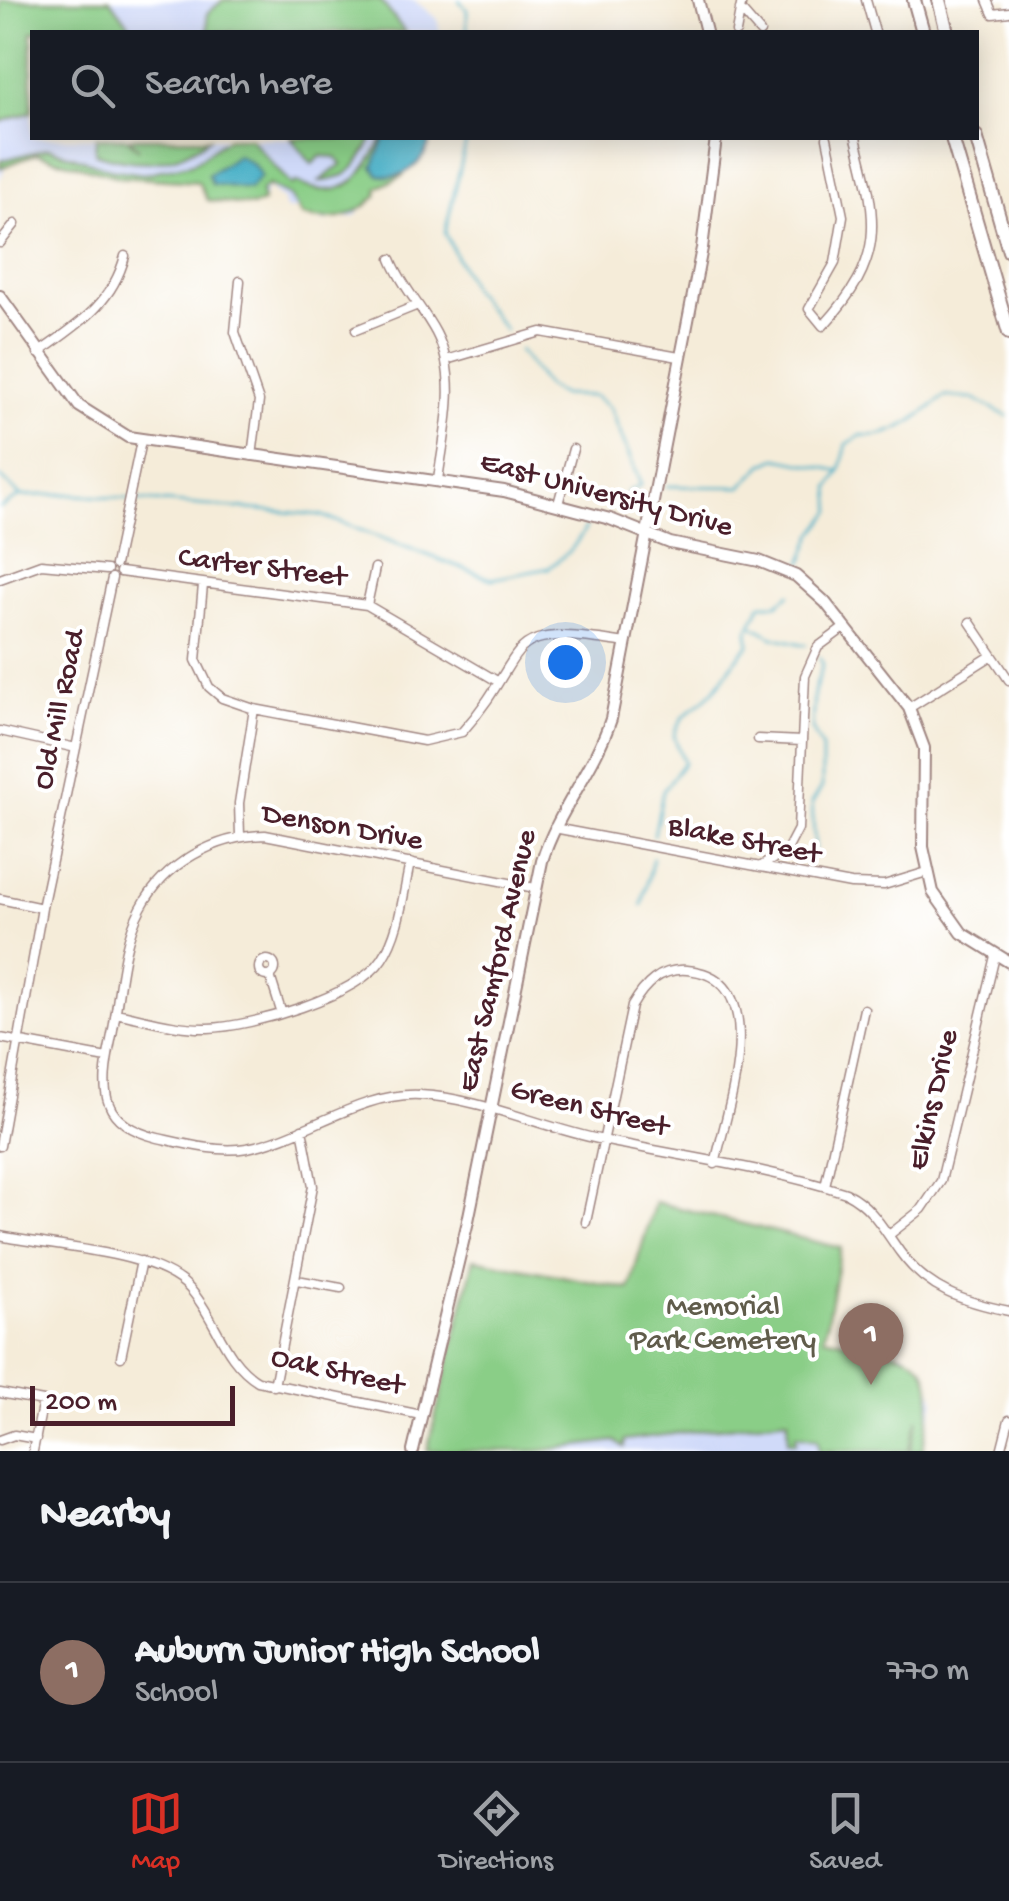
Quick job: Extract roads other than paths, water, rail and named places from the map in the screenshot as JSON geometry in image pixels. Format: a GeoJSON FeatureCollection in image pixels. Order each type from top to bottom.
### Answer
{"type":"FeatureCollection","features":[{"type":"Feature","properties":{"kind":"highway"},"geometry":{"type":"LineString","coordinates":[[914,0],[922,30]]}},
{"type":"Feature","properties":{"kind":"highway"},"geometry":{"type":"LineString","coordinates":[[939,0],[946,30]]}},
{"type":"Feature","properties":{"kind":"highway"},"geometry":{"type":"LineString","coordinates":[[953,140],[1009,332]]}},
{"type":"Feature","properties":{"kind":"highway"},"geometry":{"type":"LineString","coordinates":[[977,140],[1009,251]]}},
{"type":"Feature","properties":{"kind":"street"},"geometry":{"type":"LineString","coordinates":[[698,0],[706,30]]}},
{"type":"Feature","properties":{"kind":"street"},"geometry":{"type":"LineString","coordinates":[[866,0],[874,30]]}},
{"type":"Feature","properties":{"kind":"street"},"geometry":{"type":"LineString","coordinates":[[987,0],[993,14],[1009,12]]}},
{"type":"Feature","properties":{"kind":"street"},"geometry":{"type":"LineString","coordinates":[[736,30],[741,4]]}},
{"type":"Feature","properties":{"kind":"street"},"geometry":{"type":"LineString","coordinates":[[741,4],[759,30]]}},
{"type":"Feature","properties":{"kind":"street","name":"East Samford Avenue"},"geometry":{"type":"LineString","coordinates":[[413,1451],[535,888],[554,828],[604,742],[648,536],[705,231],[716,140]]}},
{"type":"Feature","properties":{"kind":"street"},"geometry":{"type":"LineString","coordinates":[[827,140],[843,210],[835,263],[808,309],[823,326],[850,296],[873,245],[874,207],[857,140]]}},
{"type":"Feature","properties":{"kind":"street"},"geometry":{"type":"LineString","coordinates":[[0,242],[15,224]]}},
{"type":"Feature","properties":{"kind":"street"},"geometry":{"type":"LineString","coordinates":[[38,353],[98,309],[119,278],[125,256]]}},
{"type":"Feature","properties":{"kind":"street"},"geometry":{"type":"LineString","coordinates":[[391,260],[446,360],[448,401],[438,480]]}},
{"type":"Feature","properties":{"kind":"street"},"geometry":{"type":"LineString","coordinates":[[240,281],[235,332],[259,401],[252,456]]}},
{"type":"Feature","properties":{"kind":"street","name":"East University Drive"},"geometry":{"type":"LineString","coordinates":[[1,300],[79,406],[113,430],[140,441],[438,480],[558,504],[648,536],[778,567],[812,588],[909,708],[924,748],[926,872],[937,901],[954,926],[994,956],[1009,962]]}},
{"type":"Feature","properties":{"kind":"street"},"geometry":{"type":"LineString","coordinates":[[356,330],[418,305]]}},
{"type":"Feature","properties":{"kind":"street"},"geometry":{"type":"LineString","coordinates":[[446,360],[541,332],[679,357]]}},
{"type":"Feature","properties":{"kind":"street","name":"Old Mill Road"},"geometry":{"type":"LineString","coordinates":[[0,1146],[42,908],[140,441]]}},
{"type":"Feature","properties":{"kind":"street"},"geometry":{"type":"LineString","coordinates":[[558,504],[574,449]]}},
{"type":"Feature","properties":{"kind":"street","name":"Carter Street"},"geometry":{"type":"LineString","coordinates":[[0,579],[41,564],[367,605],[497,681]]}},
{"type":"Feature","properties":{"kind":"street"},"geometry":{"type":"LineString","coordinates":[[367,605],[375,568]]}},
{"type":"Feature","properties":{"kind":"street"},"geometry":{"type":"LineString","coordinates":[[203,585],[196,652],[201,674],[222,698],[254,709],[440,740],[462,732],[512,655],[540,636],[572,634],[626,643]]}},
{"type":"Feature","properties":{"kind":"street"},"geometry":{"type":"LineString","coordinates":[[970,622],[1009,680]]}},
{"type":"Feature","properties":{"kind":"street"},"geometry":{"type":"LineString","coordinates":[[760,867],[787,850],[798,829],[810,661],[818,648],[845,626]]}},
{"type":"Feature","properties":{"kind":"street"},"geometry":{"type":"LineString","coordinates":[[909,708],[991,656]]}},
{"type":"Feature","properties":{"kind":"street"},"geometry":{"type":"LineString","coordinates":[[240,836],[239,804],[254,709]]}},
{"type":"Feature","properties":{"kind":"street"},"geometry":{"type":"LineString","coordinates":[[0,731],[76,748]]}},
{"type":"Feature","properties":{"kind":"street"},"geometry":{"type":"LineString","coordinates":[[758,739],[802,740]]}},
{"type":"Feature","properties":{"kind":"street","name":"Blake Street"},"geometry":{"type":"LineString","coordinates":[[554,828],[867,886],[926,872]]}},
{"type":"Feature","properties":{"kind":"street","name":"Denson Drive"},"geometry":{"type":"LineString","coordinates":[[107,1058],[134,922],[149,894],[191,856],[240,836],[282,837],[535,888]]}},
{"type":"Feature","properties":{"kind":"street"},"geometry":{"type":"LineString","coordinates":[[116,1013],[204,1028],[238,1025],[353,985],[373,971],[390,943],[410,863]]}},
{"type":"Feature","properties":{"kind":"street"},"geometry":{"type":"LineString","coordinates":[[0,899],[42,908]]}},
{"type":"Feature","properties":{"kind":"street","name":"Elkins Drive"},"geometry":{"type":"LineString","coordinates":[[889,1235],[922,1210],[941,1181],[994,956]]}},
{"type":"Feature","properties":{"kind":"street"},"geometry":{"type":"LineString","coordinates":[[586,1222],[632,1006],[657,976],[688,970],[724,987],[739,1014],[738,1055],[715,1164]]}},
{"type":"Feature","properties":{"kind":"street"},"geometry":{"type":"LineString","coordinates":[[270,976],[280,1012]]}},
{"type":"Feature","properties":{"kind":"street"},"geometry":{"type":"LineString","coordinates":[[826,1186],[864,1009]]}},
{"type":"Feature","properties":{"kind":"street"},"geometry":{"type":"LineString","coordinates":[[0,1038],[107,1058]]}},
{"type":"Feature","properties":{"kind":"street","name":"Green Street"},"geometry":{"type":"LineString","coordinates":[[107,1058],[104,1082],[111,1113],[135,1132],[212,1148],[244,1148],[373,1103],[414,1094],[490,1109],[602,1140],[826,1186],[860,1202],[926,1281],[946,1294],[1009,1311]]}},
{"type":"Feature","properties":{"kind":"street"},"geometry":{"type":"LineString","coordinates":[[274,1386],[313,1186],[302,1129]]}},
{"type":"Feature","properties":{"kind":"street","name":"Oak Street"},"geometry":{"type":"LineString","coordinates":[[0,1236],[166,1268],[190,1288],[237,1364],[250,1376],[274,1386],[421,1415]]}},
{"type":"Feature","properties":{"kind":"street"},"geometry":{"type":"LineString","coordinates":[[121,1358],[141,1261]]}},
{"type":"Feature","properties":{"kind":"street"},"geometry":{"type":"LineString","coordinates":[[296,1280],[341,1288]]}},
{"type":"Feature","properties":{"kind":"street"},"geometry":{"type":"LineString","coordinates":[[0,1393],[43,1401],[33,1451]]}},
{"type":"Feature","properties":{"kind":"street"},"geometry":{"type":"LineString","coordinates":[[1001,1451],[1009,1420]]}},
{"type":"Feature","properties":{"kind":"street"},"geometry":{"type":"LineString","coordinates":[[0,1440],[14,1435],[36,1438]]}},
{"type":"Feature","properties":{"kind":"water"},"geometry":{"type":"Polygon","coordinates":[[[384,140],[431,140],[424,155],[405,173],[379,175],[373,167],[384,140]]]}},
{"type":"Feature","properties":{"kind":"water"},"geometry":{"type":"Polygon","coordinates":[[[237,155],[253,164],[261,176],[249,189],[212,184],[208,175],[237,155]]]}},
{"type":"Feature","properties":{"kind":"waterway"},"geometry":{"type":"LineString","coordinates":[[459,0],[467,10],[467,30]]}},
{"type":"Feature","properties":{"kind":"waterway"},"geometry":{"type":"LineString","coordinates":[[467,140],[445,233],[472,289],[505,330]]}},
{"type":"Feature","properties":{"kind":"waterway"},"geometry":{"type":"LineString","coordinates":[[519,350],[546,386],[562,395],[594,396],[610,408],[641,485],[629,491],[618,509]]}},
{"type":"Feature","properties":{"kind":"waterway"},"geometry":{"type":"LineString","coordinates":[[667,486],[741,487],[764,464],[777,458],[840,471],[847,444],[862,435],[896,430],[945,396],[974,399],[1007,416]]}},
{"type":"Feature","properties":{"kind":"waterway"},"geometry":{"type":"LineString","coordinates":[[802,563],[813,535],[832,511],[830,488],[840,471]]}},
{"type":"Feature","properties":{"kind":"waterway"},"geometry":{"type":"LineString","coordinates":[[0,477],[21,496],[66,494],[320,515],[492,579],[549,568],[571,550],[586,528]]}},
{"type":"Feature","properties":{"kind":"waterway"},"geometry":{"type":"LineString","coordinates":[[0,508],[20,496]]}},
{"type":"Feature","properties":{"kind":"waterway"},"geometry":{"type":"LineString","coordinates":[[654,835],[663,791],[684,762],[674,736],[677,727],[715,689],[749,645],[748,630],[761,604],[777,604],[790,594]]}},
{"type":"Feature","properties":{"kind":"waterway"},"geometry":{"type":"LineString","coordinates":[[753,626],[773,637],[806,645]]}},
{"type":"Feature","properties":{"kind":"waterway"},"geometry":{"type":"LineString","coordinates":[[815,849],[812,803],[822,787],[822,748],[812,729],[814,692],[823,664],[819,657]]}},
{"type":"Feature","properties":{"kind":"waterway"},"geometry":{"type":"LineString","coordinates":[[642,905],[653,858]]}},
{"type":"Feature","properties":{"kind":"place","name":"Auburn Junior High School"},"geometry":{"type":"Point","coordinates":[871,1385]}},
{"type":"Feature","properties":{"kind":"park label","name":"Memorial Park Cemetery"},"geometry":{"type":"Point","coordinates":[723,1325]}}]}
